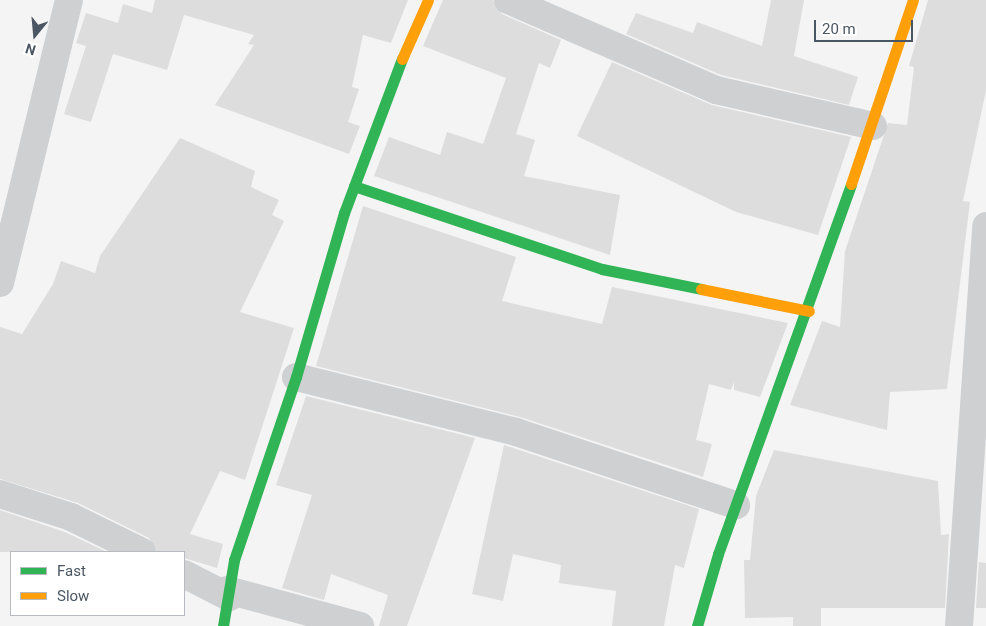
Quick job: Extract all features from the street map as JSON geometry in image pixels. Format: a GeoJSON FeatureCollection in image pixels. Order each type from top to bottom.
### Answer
{"type":"FeatureCollection","features":[{"type":"Feature","properties":{"kind":"street"},"geometry":{"type":"LineString","coordinates":[[0,283],[68,0]]}},
{"type":"Feature","properties":{"kind":"street"},"geometry":{"type":"LineString","coordinates":[[223,626],[228,594],[354,186],[420,10],[428,0]]}},
{"type":"Feature","properties":{"kind":"street"},"geometry":{"type":"LineString","coordinates":[[508,0],[716,90],[873,126]]}},
{"type":"Feature","properties":{"kind":"street"},"geometry":{"type":"LineString","coordinates":[[697,626],[736,505],[809,311],[873,126],[913,0]]}},
{"type":"Feature","properties":{"kind":"street"},"geometry":{"type":"LineString","coordinates":[[354,186],[602,268],[809,311]]}},
{"type":"Feature","properties":{"kind":"street"},"geometry":{"type":"LineString","coordinates":[[959,626],[986,226]]}},
{"type":"Feature","properties":{"kind":"street"},"geometry":{"type":"LineString","coordinates":[[296,377],[516,432],[736,505]]}},
{"type":"Feature","properties":{"kind":"street"},"geometry":{"type":"LineString","coordinates":[[0,494],[71,517],[140,551]]}},
{"type":"Feature","properties":{"kind":"street"},"geometry":{"type":"LineString","coordinates":[[185,574],[228,594],[360,626]]}},
{"type":"Feature","properties":{"kind":"building"},"geometry":{"type":"Polygon","coordinates":[[[155,0],[408,0],[391,43],[363,35],[352,87],[359,89],[348,122],[360,126],[349,154],[215,105],[254,45],[248,44],[254,35],[184,15],[167,70],[113,54],[91,122],[64,114],[86,46],[76,43],[86,13],[118,23],[123,4],[152,13],[155,0]]]}},
{"type":"Feature","properties":{"kind":"building"},"geometry":{"type":"Polygon","coordinates":[[[443,0],[493,0],[502,14],[561,40],[550,68],[539,63],[516,134],[535,140],[524,176],[620,195],[610,255],[374,176],[389,137],[440,155],[447,132],[483,144],[506,78],[423,46],[443,0]]]}},
{"type":"Feature","properties":{"kind":"building"},"geometry":{"type":"Polygon","coordinates":[[[771,0],[804,0],[794,56],[858,77],[849,105],[721,75],[626,34],[636,13],[693,33],[697,22],[762,46],[771,0]]]}},
{"type":"Feature","properties":{"kind":"building"},"geometry":{"type":"Polygon","coordinates":[[[928,0],[986,0],[986,90],[963,201],[970,202],[947,389],[890,392],[887,430],[790,405],[822,321],[840,327],[845,251],[888,123],[907,125],[914,67],[909,66],[928,0]]]}},
{"type":"Feature","properties":{"kind":"building"},"geometry":{"type":"Polygon","coordinates":[[[612,62],[712,105],[851,137],[818,235],[736,212],[577,136],[612,62]]]}},
{"type":"Feature","properties":{"kind":"building"},"geometry":{"type":"Polygon","coordinates":[[[180,138],[255,171],[251,187],[279,200],[272,215],[284,221],[240,312],[294,328],[245,480],[220,471],[190,534],[223,544],[217,568],[185,558],[185,551],[156,551],[149,538],[78,503],[0,479],[0,327],[22,334],[53,284],[61,261],[95,273],[100,256],[180,138]]]}},
{"type":"Feature","properties":{"kind":"building"},"geometry":{"type":"Polygon","coordinates":[[[363,206],[516,257],[502,301],[602,324],[612,287],[788,323],[760,397],[734,390],[734,382],[731,390],[709,384],[696,440],[712,444],[703,477],[520,417],[316,366],[363,206]]]}},
{"type":"Feature","properties":{"kind":"building"},"geometry":{"type":"Polygon","coordinates":[[[306,396],[475,438],[407,626],[379,626],[388,595],[331,574],[324,600],[282,588],[312,495],[276,485],[306,396]]]}},
{"type":"Feature","properties":{"kind":"building"},"geometry":{"type":"Polygon","coordinates":[[[504,445],[699,509],[684,568],[675,565],[664,626],[612,626],[616,591],[559,583],[561,565],[513,554],[503,601],[472,594],[504,445]]]}},
{"type":"Feature","properties":{"kind":"building"},"geometry":{"type":"Polygon","coordinates":[[[774,450],[938,481],[941,535],[949,534],[945,608],[821,608],[821,626],[793,626],[793,617],[745,618],[744,560],[750,560],[756,496],[774,450]]]}},
{"type":"Feature","properties":{"kind":"building"},"geometry":{"type":"Polygon","coordinates":[[[0,510],[65,532],[105,551],[10,551],[0,552],[0,510]]]}},
{"type":"Feature","properties":{"kind":"building"},"geometry":{"type":"Polygon","coordinates":[[[979,562],[986,563],[986,608],[976,608],[979,562]]]}},
{"type":"Feature","properties":{"kind":"traffic: fast"},"geometry":{"type":"LineString","coordinates":[[223,626],[234,560],[296,377],[344,213],[402,59]]}},
{"type":"Feature","properties":{"kind":"traffic: fast"},"geometry":{"type":"LineString","coordinates":[[697,626],[718,554],[851,184]]}},
{"type":"Feature","properties":{"kind":"traffic: fast"},"geometry":{"type":"LineString","coordinates":[[354,186],[602,269],[701,289]]}},
{"type":"Feature","properties":{"kind":"traffic: slow"},"geometry":{"type":"LineString","coordinates":[[402,59],[428,0]]}},
{"type":"Feature","properties":{"kind":"traffic: slow"},"geometry":{"type":"LineString","coordinates":[[851,184],[913,0]]}},
{"type":"Feature","properties":{"kind":"traffic: slow"},"geometry":{"type":"LineString","coordinates":[[701,289],[809,311]]}}]}
